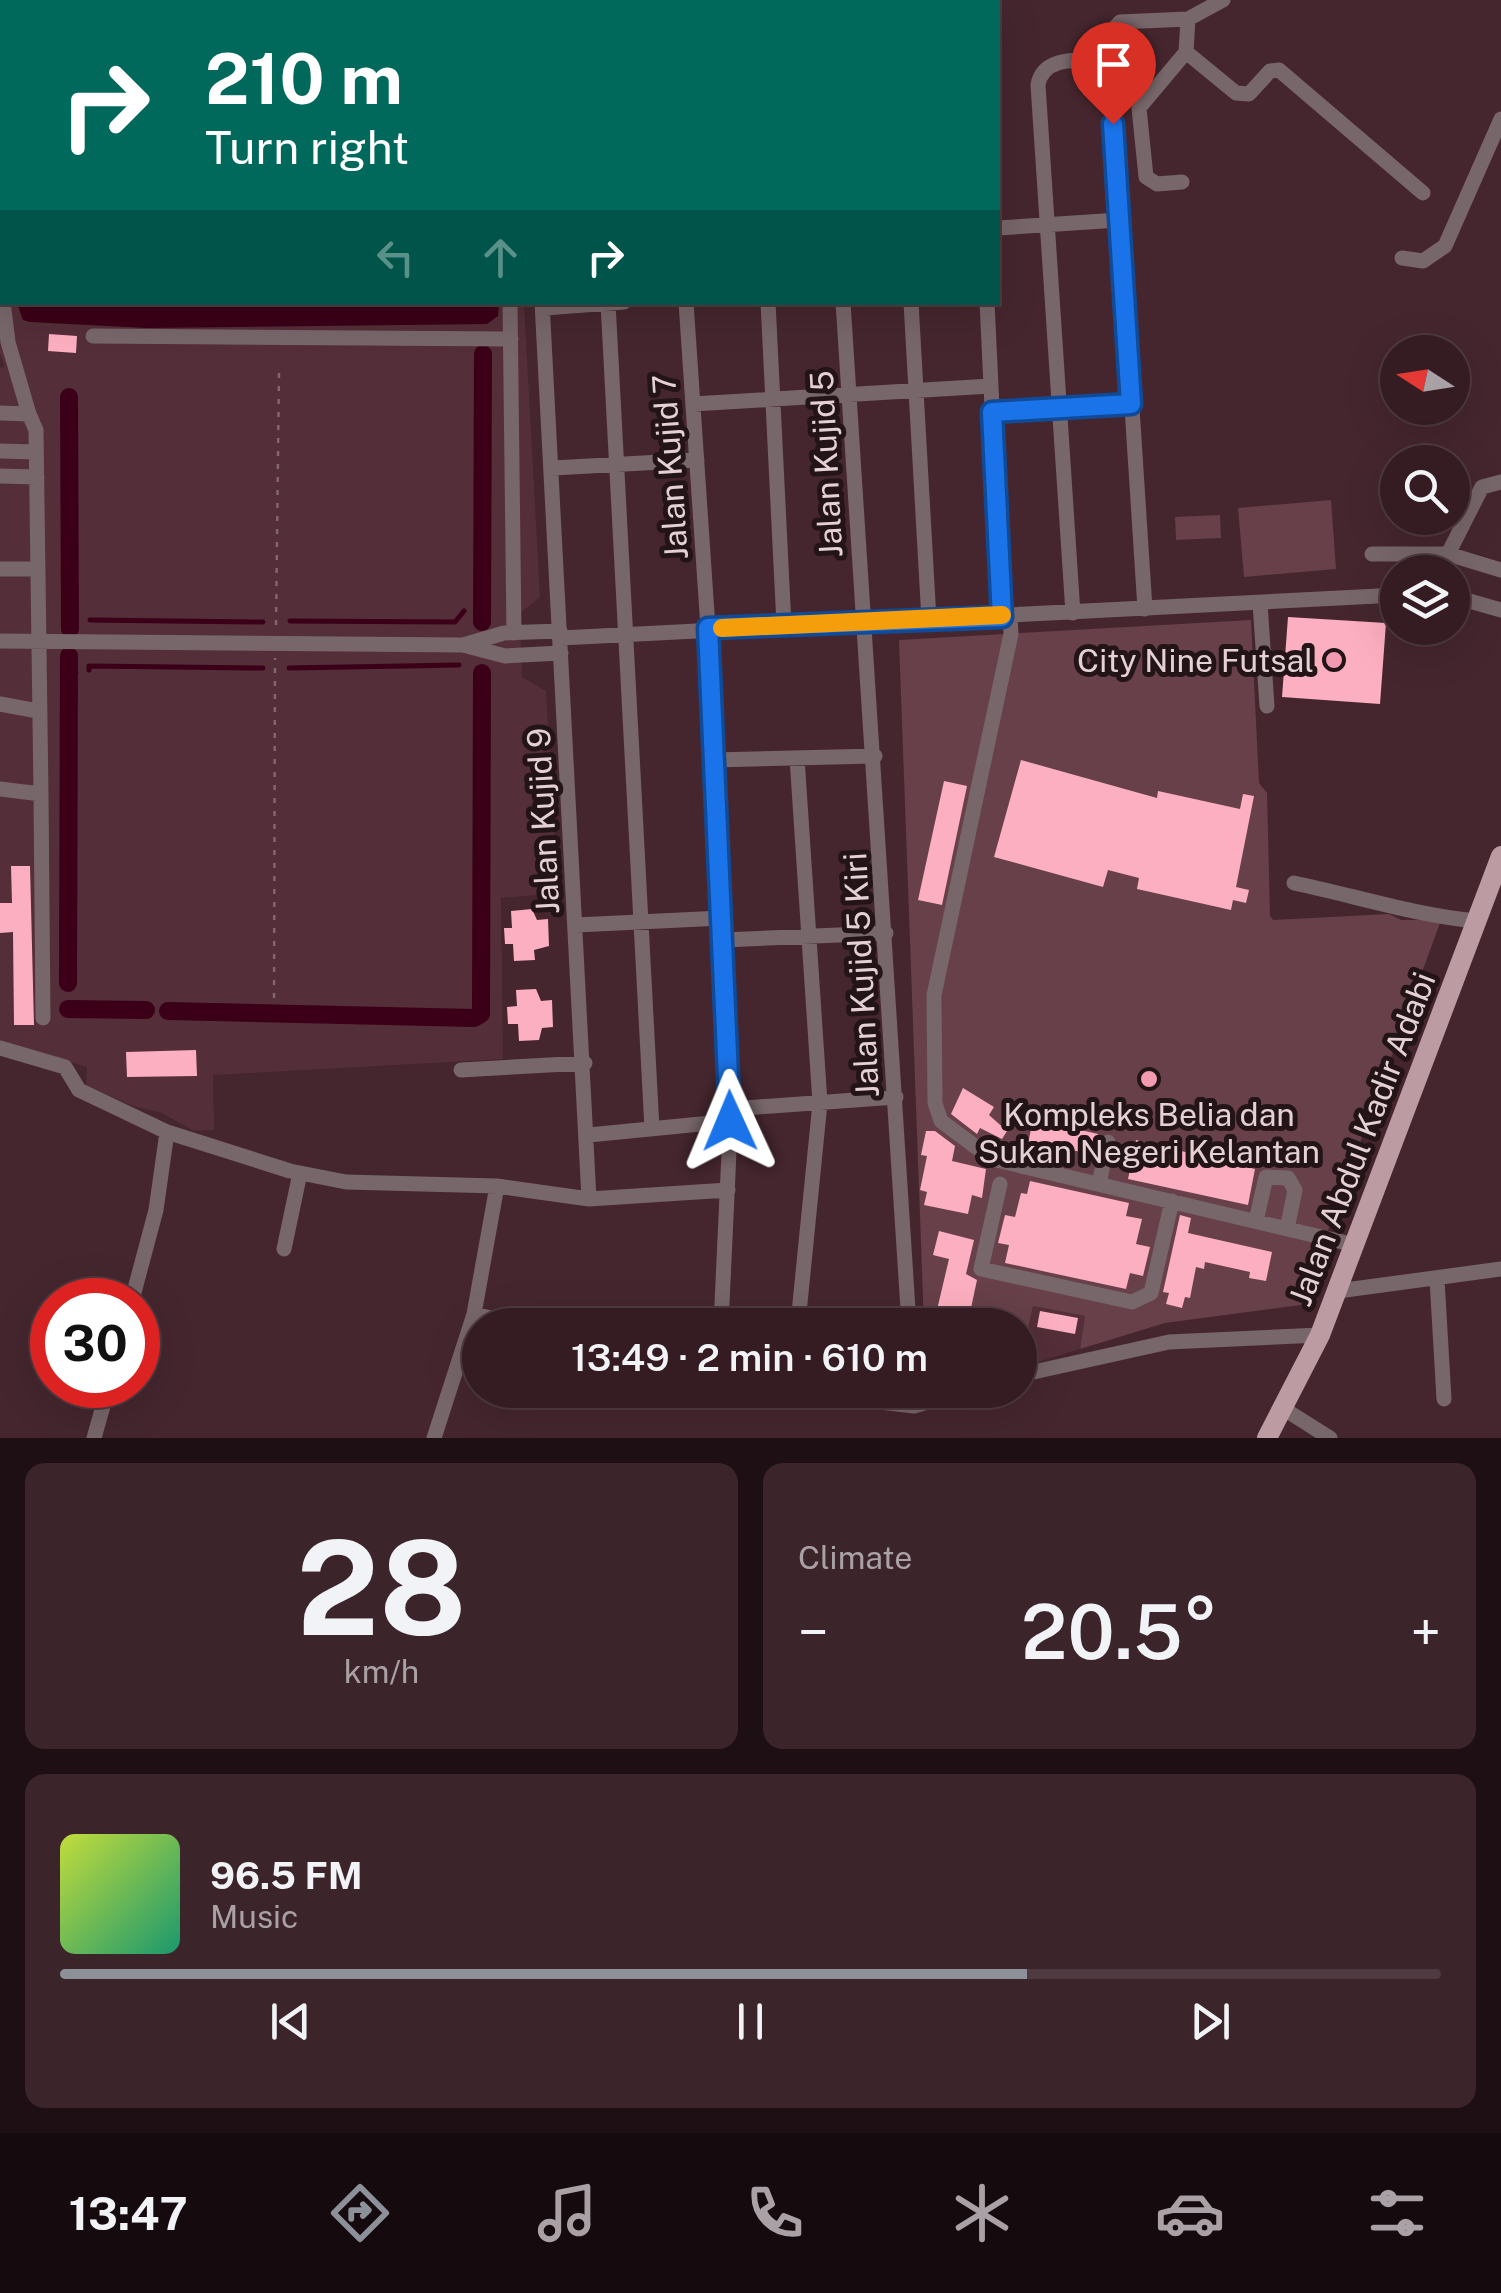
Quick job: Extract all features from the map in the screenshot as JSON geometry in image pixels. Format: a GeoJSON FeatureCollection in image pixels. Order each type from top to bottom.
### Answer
{"type":"FeatureCollection","features":[{"type":"Feature","properties":{"kind":"main road","name":"Jalan Abdul Kadir Adabi"},"geometry":{"type":"LineString","coordinates":[[1267,1438],[1338,1291],[1501,858]]}},
{"type":"Feature","properties":{"kind":"street"},"geometry":{"type":"LineString","coordinates":[[1144,609],[1108,36],[1120,22],[1188,20],[1223,0]]}},
{"type":"Feature","properties":{"kind":"street"},"geometry":{"type":"LineString","coordinates":[[1182,182],[1157,184],[1146,177],[1139,108],[1186,52],[1188,20]]}},
{"type":"Feature","properties":{"kind":"street"},"geometry":{"type":"LineString","coordinates":[[1186,52],[1240,95],[1249,94],[1270,70],[1283,72],[1423,193]]}},
{"type":"Feature","properties":{"kind":"street"},"geometry":{"type":"LineString","coordinates":[[1073,612],[1038,79],[1051,64],[1109,59]]}},
{"type":"Feature","properties":{"kind":"street"},"geometry":{"type":"LineString","coordinates":[[1402,258],[1424,261],[1445,246],[1501,119]]}},
{"type":"Feature","properties":{"kind":"street"},"geometry":{"type":"LineString","coordinates":[[1000,228],[1119,220]]}},
{"type":"Feature","properties":{"kind":"street"},"geometry":{"type":"LineString","coordinates":[[3,305],[8,342],[35,422],[43,1018]]}},
{"type":"Feature","properties":{"kind":"street"},"geometry":{"type":"LineString","coordinates":[[510,305],[514,633]]}},
{"type":"Feature","properties":{"kind":"street","name":"Jalan Kujid 9"},"geometry":{"type":"LineString","coordinates":[[544,305],[590,1134],[590,1199]]}},
{"type":"Feature","properties":{"kind":"street"},"geometry":{"type":"LineString","coordinates":[[608,305],[652,1129]]}},
{"type":"Feature","properties":{"kind":"street","name":"Jalan Kujid 7"},"geometry":{"type":"LineString","coordinates":[[686,305],[708,628],[731,1115],[722,1308]]}},
{"type":"Feature","properties":{"kind":"street"},"geometry":{"type":"LineString","coordinates":[[768,305],[784,626]]}},
{"type":"Feature","properties":{"kind":"street","name":"Jalan Kujid 5"},"geometry":{"type":"LineString","coordinates":[[843,305],[863,622]]}},
{"type":"Feature","properties":{"kind":"street"},"geometry":{"type":"LineString","coordinates":[[910,305],[929,620]]}},
{"type":"Feature","properties":{"kind":"street"},"geometry":{"type":"LineString","coordinates":[[987,305],[1006,617],[1011,634],[934,995],[935,1103],[941,1122],[982,1156],[1355,1245]]}},
{"type":"Feature","properties":{"kind":"street"},"geometry":{"type":"LineString","coordinates":[[93,336],[511,339]]}},
{"type":"Feature","properties":{"kind":"street"},"geometry":{"type":"LineString","coordinates":[[693,404],[991,386]]}},
{"type":"Feature","properties":{"kind":"street"},"geometry":{"type":"LineString","coordinates":[[992,412],[1131,404]]}},
{"type":"Feature","properties":{"kind":"street"},"geometry":{"type":"LineString","coordinates":[[0,413],[30,414]]}},
{"type":"Feature","properties":{"kind":"street"},"geometry":{"type":"LineString","coordinates":[[0,451],[36,452]]}},
{"type":"Feature","properties":{"kind":"street"},"geometry":{"type":"LineString","coordinates":[[553,468],[697,460]]}},
{"type":"Feature","properties":{"kind":"street"},"geometry":{"type":"LineString","coordinates":[[0,476],[37,477]]}},
{"type":"Feature","properties":{"kind":"street"},"geometry":{"type":"LineString","coordinates":[[1448,554],[1482,487],[1501,482]]}},
{"type":"Feature","properties":{"kind":"street"},"geometry":{"type":"LineString","coordinates":[[1372,554],[1448,554],[1496,569]]}},
{"type":"Feature","properties":{"kind":"street"},"geometry":{"type":"LineString","coordinates":[[0,569],[38,569]]}},
{"type":"Feature","properties":{"kind":"street"},"geometry":{"type":"LineString","coordinates":[[0,641],[463,645],[505,656],[561,640],[708,628],[1380,597]]}},
{"type":"Feature","properties":{"kind":"street"},"geometry":{"type":"LineString","coordinates":[[1470,601],[1501,610]]}},
{"type":"Feature","properties":{"kind":"street"},"geometry":{"type":"LineString","coordinates":[[1260,603],[1267,706]]}},
{"type":"Feature","properties":{"kind":"street","name":"Jalan Kujid 5 Kiri"},"geometry":{"type":"LineString","coordinates":[[863,622],[876,756],[908,1308]]}},
{"type":"Feature","properties":{"kind":"street"},"geometry":{"type":"LineString","coordinates":[[463,645],[480,637],[514,633],[561,640]]}},
{"type":"Feature","properties":{"kind":"street"},"geometry":{"type":"LineString","coordinates":[[0,704],[38,711]]}},
{"type":"Feature","properties":{"kind":"street"},"geometry":{"type":"LineString","coordinates":[[714,760],[876,756]]}},
{"type":"Feature","properties":{"kind":"street"},"geometry":{"type":"LineString","coordinates":[[797,758],[820,1103],[800,1308]]}},
{"type":"Feature","properties":{"kind":"street"},"geometry":{"type":"LineString","coordinates":[[0,789],[41,794]]}},
{"type":"Feature","properties":{"kind":"street"},"geometry":{"type":"LineString","coordinates":[[1294,884],[1366,898],[1416,915],[1477,921]]}},
{"type":"Feature","properties":{"kind":"street"},"geometry":{"type":"LineString","coordinates":[[576,925],[722,918]]}},
{"type":"Feature","properties":{"kind":"street"},"geometry":{"type":"LineString","coordinates":[[723,940],[886,933]]}},
{"type":"Feature","properties":{"kind":"street"},"geometry":{"type":"LineString","coordinates":[[0,1048],[65,1067],[79,1090],[167,1132],[300,1173],[346,1182],[497,1186],[590,1199],[728,1190]]}},
{"type":"Feature","properties":{"kind":"street"},"geometry":{"type":"LineString","coordinates":[[461,1070],[584,1062]]}},
{"type":"Feature","properties":{"kind":"street"},"geometry":{"type":"LineString","coordinates":[[590,1134],[652,1129],[820,1103],[896,1097]]}},
{"type":"Feature","properties":{"kind":"street"},"geometry":{"type":"LineString","coordinates":[[138,1278],[156,1210],[167,1132]]}},
{"type":"Feature","properties":{"kind":"street"},"geometry":{"type":"LineString","coordinates":[[1099,1184],[1108,1142]]}},
{"type":"Feature","properties":{"kind":"street"},"geometry":{"type":"LineString","coordinates":[[284,1250],[300,1173]]}},
{"type":"Feature","properties":{"kind":"street"},"geometry":{"type":"LineString","coordinates":[[1256,1221],[1266,1178],[1288,1178],[1295,1190],[1286,1228]]}},
{"type":"Feature","properties":{"kind":"street"},"geometry":{"type":"LineString","coordinates":[[1000,1184],[981,1269],[1132,1302],[1148,1297],[1152,1289],[1172,1201]]}},
{"type":"Feature","properties":{"kind":"street"},"geometry":{"type":"LineString","coordinates":[[475,1308],[497,1186]]}},
{"type":"Feature","properties":{"kind":"street"},"geometry":{"type":"LineString","coordinates":[[1338,1291],[1500,1270],[1501,1289]]}},
{"type":"Feature","properties":{"kind":"street"},"geometry":{"type":"LineString","coordinates":[[1437,1279],[1444,1398]]}},
{"type":"Feature","properties":{"kind":"street"},"geometry":{"type":"LineString","coordinates":[[1037,1371],[1169,1342],[1320,1335]]}},
{"type":"Feature","properties":{"kind":"street"},"geometry":{"type":"LineString","coordinates":[[434,1438],[462,1351]]}},
{"type":"Feature","properties":{"kind":"street"},"geometry":{"type":"LineString","coordinates":[[94,1438],[102,1408]]}},
{"type":"Feature","properties":{"kind":"street"},"geometry":{"type":"LineString","coordinates":[[1284,1408],[1326,1437]]}},
{"type":"Feature","properties":{"kind":"path"},"geometry":{"type":"LineString","coordinates":[[274,998],[279,372]]}},
{"type":"Feature","properties":{"kind":"shaded area"},"geometry":{"type":"Polygon","coordinates":[[[0,305],[524,305],[540,597],[520,613],[522,677],[546,691],[558,893],[501,898],[503,1059],[213,1075],[214,1130],[194,1131],[162,1113],[133,1106],[86,1085],[87,1067],[0,1041],[0,368],[5,367],[0,354],[0,305]]]}},
{"type":"Feature","properties":{"kind":"shaded area"},"geometry":{"type":"Polygon","coordinates":[[[18,305],[499,305],[498,316],[487,324],[147,328],[23,320],[18,305]]]}},
{"type":"Feature","properties":{"kind":"shaded area"},"geometry":{"type":"Polygon","coordinates":[[[1331,500],[1336,569],[1244,577],[1238,508],[1331,500]]]}},
{"type":"Feature","properties":{"kind":"shaded area"},"geometry":{"type":"Polygon","coordinates":[[[1220,515],[1221,538],[1176,540],[1175,517],[1220,515]]]}},
{"type":"Feature","properties":{"kind":"shaded area","name":"Kompleks Belia dan Sukan Negeri Kelantan"},"geometry":{"type":"Polygon","coordinates":[[[1251,620],[1259,783],[1267,793],[1270,916],[1273,920],[1389,914],[1401,920],[1441,920],[1301,1305],[1165,1323],[1080,1349],[1085,1316],[1033,1306],[923,1308],[899,640],[1251,620]]]}},
{"type":"Feature","properties":{"kind":"shaded area"},"geometry":{"type":"Polygon","coordinates":[[[1033,1306],[1085,1316],[1080,1349],[1037,1362],[1037,1308],[1033,1306]]]}},
{"type":"Feature","properties":{"kind":"building"},"geometry":{"type":"Polygon","coordinates":[[[49,334],[77,336],[76,353],[48,351],[49,334]]]}},
{"type":"Feature","properties":{"kind":"building","name":"City Nine Futsal"},"geometry":{"type":"Polygon","coordinates":[[[1288,617],[1380,623],[1380,645],[1384,645],[1380,704],[1282,697],[1288,617]]]}},
{"type":"Feature","properties":{"kind":"building"},"geometry":{"type":"Polygon","coordinates":[[[1021,760],[1157,798],[1158,791],[1240,809],[1243,794],[1254,796],[1236,887],[1249,890],[1246,903],[1233,900],[1231,910],[1137,889],[1139,878],[1108,870],[1103,887],[994,857],[1021,760]]]}},
{"type":"Feature","properties":{"kind":"building"},"geometry":{"type":"Polygon","coordinates":[[[944,781],[967,786],[942,905],[918,900],[944,781]]]}},
{"type":"Feature","properties":{"kind":"building"},"geometry":{"type":"Polygon","coordinates":[[[11,866],[30,866],[34,1025],[14,1025],[13,932],[0,933],[0,903],[12,903],[11,866]]]}},
{"type":"Feature","properties":{"kind":"building"},"geometry":{"type":"Polygon","coordinates":[[[532,909],[537,920],[548,919],[549,946],[534,950],[535,960],[514,961],[513,944],[505,944],[504,928],[512,928],[511,911],[532,909]]]}},
{"type":"Feature","properties":{"kind":"building"},"geometry":{"type":"Polygon","coordinates":[[[536,989],[541,1001],[552,1000],[553,1027],[542,1028],[539,1040],[519,1041],[518,1024],[508,1024],[507,1007],[517,1006],[516,990],[536,989]]]}},
{"type":"Feature","properties":{"kind":"building"},"geometry":{"type":"Polygon","coordinates":[[[196,1050],[197,1076],[127,1077],[126,1052],[196,1050]]]}},
{"type":"Feature","properties":{"kind":"building"},"geometry":{"type":"Polygon","coordinates":[[[963,1088],[994,1107],[989,1115],[1007,1131],[1002,1139],[980,1128],[977,1134],[951,1114],[963,1088]]]}},
{"type":"Feature","properties":{"kind":"building"},"geometry":{"type":"Polygon","coordinates":[[[1033,1119],[1098,1134],[1093,1155],[1068,1149],[1066,1155],[1045,1150],[1043,1158],[1026,1154],[1033,1119]]]}},
{"type":"Feature","properties":{"kind":"building"},"geometry":{"type":"Polygon","coordinates":[[[926,1131],[935,1131],[955,1146],[952,1161],[986,1169],[982,1198],[972,1195],[968,1214],[924,1205],[927,1192],[920,1190],[927,1156],[921,1155],[926,1131]]]}},
{"type":"Feature","properties":{"kind":"building"},"geometry":{"type":"Polygon","coordinates":[[[1136,1140],[1255,1169],[1248,1205],[1128,1179],[1136,1140]]]}},
{"type":"Feature","properties":{"kind":"building"},"geometry":{"type":"Polygon","coordinates":[[[1030,1181],[1129,1203],[1126,1216],[1142,1219],[1136,1244],[1150,1247],[1143,1276],[1130,1273],[1126,1289],[1005,1263],[1009,1245],[998,1243],[1005,1215],[1015,1217],[1021,1193],[1027,1194],[1030,1181]]]}},
{"type":"Feature","properties":{"kind":"building"},"geometry":{"type":"Polygon","coordinates":[[[1180,1215],[1191,1218],[1188,1233],[1272,1252],[1266,1281],[1249,1278],[1250,1272],[1205,1262],[1204,1269],[1196,1267],[1190,1298],[1185,1297],[1182,1308],[1166,1304],[1169,1293],[1163,1292],[1180,1215]]]}},
{"type":"Feature","properties":{"kind":"building"},"geometry":{"type":"Polygon","coordinates":[[[939,1231],[974,1240],[966,1274],[977,1280],[971,1308],[937,1308],[949,1259],[933,1255],[939,1231]]]}},
{"type":"Feature","properties":{"kind":"building"},"geometry":{"type":"Polygon","coordinates":[[[1040,1311],[1078,1318],[1075,1334],[1037,1327],[1040,1311]]]}},
{"type":"Feature","properties":{"kind":"waterway"},"geometry":{"type":"LineString","coordinates":[[482,622],[483,354]]}},
{"type":"Feature","properties":{"kind":"waterway"},"geometry":{"type":"LineString","coordinates":[[69,397],[70,629]]}},
{"type":"Feature","properties":{"kind":"waterway"},"geometry":{"type":"LineString","coordinates":[[290,621],[455,622],[464,611]]}},
{"type":"Feature","properties":{"kind":"waterway"},"geometry":{"type":"LineString","coordinates":[[476,611],[482,611]]}},
{"type":"Feature","properties":{"kind":"waterway"},"geometry":{"type":"LineString","coordinates":[[90,620],[263,622]]}},
{"type":"Feature","properties":{"kind":"waterway"},"geometry":{"type":"LineString","coordinates":[[68,983],[69,656]]}},
{"type":"Feature","properties":{"kind":"waterway"},"geometry":{"type":"LineString","coordinates":[[289,668],[459,665]]}},
{"type":"Feature","properties":{"kind":"waterway"},"geometry":{"type":"LineString","coordinates":[[89,670],[89,666],[263,668]]}},
{"type":"Feature","properties":{"kind":"waterway"},"geometry":{"type":"LineString","coordinates":[[69,673],[76,673]]}},
{"type":"Feature","properties":{"kind":"waterway"},"geometry":{"type":"LineString","coordinates":[[168,1011],[474,1018],[481,1014],[482,673]]}},
{"type":"Feature","properties":{"kind":"waterway"},"geometry":{"type":"LineString","coordinates":[[68,1009],[146,1010]]}},
{"type":"Feature","properties":{"kind":"slow traffic"},"geometry":{"type":"LineString","coordinates":[[722,628],[1002,615]]}},
{"type":"Feature","properties":{"kind":"place","name":"City Nine Futsal"},"geometry":{"type":"Point","coordinates":[1334,660]}},
{"type":"Feature","properties":{"kind":"place","name":"Kompleks Belia dan Sukan Negeri Kelantan"},"geometry":{"type":"Point","coordinates":[1149,1079]}},
{"type":"Feature","properties":{"kind":"route"},"geometry":{"type":"LineString","coordinates":[[730,1121],[708,628],[1002,617],[992,412],[1131,404],[1113,124]]}}]}
